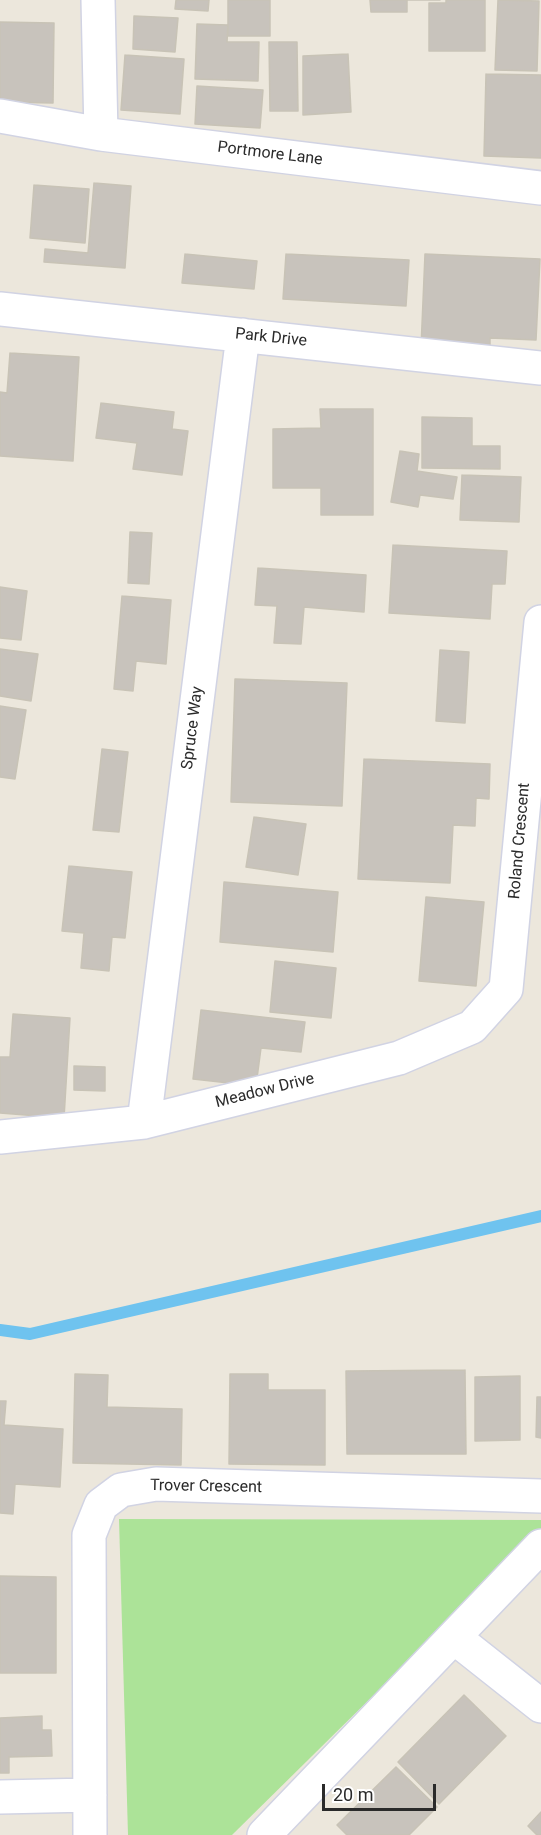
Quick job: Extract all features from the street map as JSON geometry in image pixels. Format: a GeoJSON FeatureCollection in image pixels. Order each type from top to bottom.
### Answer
{"type":"FeatureCollection","features":[{"type":"Feature","properties":{"kind":"street"},"geometry":{"type":"LineString","coordinates":[[98,0],[101,134]]}},
{"type":"Feature","properties":{"kind":"street","name":"Portmore Lane"},"geometry":{"type":"LineString","coordinates":[[0,116],[101,134],[541,188]]}},
{"type":"Feature","properties":{"kind":"street","name":"Park Drive"},"geometry":{"type":"LineString","coordinates":[[0,309],[541,368]]}},
{"type":"Feature","properties":{"kind":"street","name":"Spruce Way"},"geometry":{"type":"LineString","coordinates":[[144,1122],[243,335]]}},
{"type":"Feature","properties":{"kind":"street","name":"Roland Crescent"},"geometry":{"type":"LineString","coordinates":[[506,989],[541,622]]}},
{"type":"Feature","properties":{"kind":"street","name":"Meadow Drive"},"geometry":{"type":"LineString","coordinates":[[0,1137],[144,1122],[399,1058],[472,1027],[506,989]]}},
{"type":"Feature","properties":{"kind":"street","name":"Trover Crescent"},"geometry":{"type":"LineString","coordinates":[[90,1835],[89,1535],[101,1505],[121,1491],[156,1484],[541,1496]]}},
{"type":"Feature","properties":{"kind":"street"},"geometry":{"type":"LineString","coordinates":[[264,1835],[541,1546]]}},
{"type":"Feature","properties":{"kind":"street"},"geometry":{"type":"LineString","coordinates":[[454,1638],[541,1706]]}},
{"type":"Feature","properties":{"kind":"street"},"geometry":{"type":"LineString","coordinates":[[0,1797],[90,1795]]}},
{"type":"Feature","properties":{"kind":"green space"},"geometry":{"type":"Polygon","coordinates":[[[119,1519],[541,1520],[541,1530],[232,1835],[128,1835],[119,1519]]]}},
{"type":"Feature","properties":{"kind":"building"},"geometry":{"type":"Polygon","coordinates":[[[176,0],[209,0],[208,11],[175,9],[176,0]]]}},
{"type":"Feature","properties":{"kind":"building"},"geometry":{"type":"Polygon","coordinates":[[[228,0],[270,0],[270,36],[228,36],[228,0]]]}},
{"type":"Feature","properties":{"kind":"building"},"geometry":{"type":"Polygon","coordinates":[[[370,0],[407,0],[407,12],[371,12],[370,0]]]}},
{"type":"Feature","properties":{"kind":"building"},"geometry":{"type":"Polygon","coordinates":[[[446,0],[485,0],[485,51],[429,51],[429,3],[446,3],[446,0]]]}},
{"type":"Feature","properties":{"kind":"building"},"geometry":{"type":"Polygon","coordinates":[[[498,0],[539,1],[537,71],[495,70],[498,0]]]}},
{"type":"Feature","properties":{"kind":"building"},"geometry":{"type":"Polygon","coordinates":[[[134,16],[178,18],[175,52],[133,49],[134,16]]]}},
{"type":"Feature","properties":{"kind":"building"},"geometry":{"type":"Polygon","coordinates":[[[0,22],[54,23],[53,103],[0,102],[0,22]]]}},
{"type":"Feature","properties":{"kind":"building"},"geometry":{"type":"Polygon","coordinates":[[[197,24],[228,25],[227,42],[259,42],[258,81],[195,79],[197,24]]]}},
{"type":"Feature","properties":{"kind":"building"},"geometry":{"type":"Polygon","coordinates":[[[269,42],[297,42],[298,111],[270,111],[269,42]]]}},
{"type":"Feature","properties":{"kind":"building"},"geometry":{"type":"Polygon","coordinates":[[[348,54],[351,112],[303,115],[303,56],[348,54]]]}},
{"type":"Feature","properties":{"kind":"building"},"geometry":{"type":"Polygon","coordinates":[[[125,55],[184,59],[180,114],[121,110],[125,55]]]}},
{"type":"Feature","properties":{"kind":"building"},"geometry":{"type":"Polygon","coordinates":[[[486,74],[541,75],[541,158],[484,156],[486,74]]]}},
{"type":"Feature","properties":{"kind":"building"},"geometry":{"type":"Polygon","coordinates":[[[197,86],[263,90],[260,128],[195,124],[197,86]]]}},
{"type":"Feature","properties":{"kind":"building"},"geometry":{"type":"Polygon","coordinates":[[[94,183],[131,186],[125,268],[44,262],[45,249],[88,253],[94,183]]]}},
{"type":"Feature","properties":{"kind":"building"},"geometry":{"type":"Polygon","coordinates":[[[34,185],[89,189],[85,243],[30,238],[34,185]]]}},
{"type":"Feature","properties":{"kind":"building"},"geometry":{"type":"Polygon","coordinates":[[[185,254],[257,261],[254,289],[182,283],[185,254]]]}},
{"type":"Feature","properties":{"kind":"building"},"geometry":{"type":"Polygon","coordinates":[[[286,254],[409,260],[406,306],[283,299],[286,254]]]}},
{"type":"Feature","properties":{"kind":"building"},"geometry":{"type":"Polygon","coordinates":[[[425,254],[540,259],[536,340],[490,338],[490,351],[421,348],[425,254]]]}},
{"type":"Feature","properties":{"kind":"building"},"geometry":{"type":"Polygon","coordinates":[[[10,353],[79,357],[73,461],[0,456],[0,392],[7,393],[10,353]]]}},
{"type":"Feature","properties":{"kind":"building"},"geometry":{"type":"Polygon","coordinates":[[[101,403],[174,412],[172,429],[188,431],[182,475],[133,469],[137,443],[96,438],[101,403]]]}},
{"type":"Feature","properties":{"kind":"building"},"geometry":{"type":"Polygon","coordinates":[[[320,409],[373,409],[373,515],[321,515],[321,488],[273,488],[273,429],[321,428],[320,409]]]}},
{"type":"Feature","properties":{"kind":"building"},"geometry":{"type":"Polygon","coordinates":[[[422,417],[472,418],[472,446],[500,446],[500,469],[422,468],[422,417]]]}},
{"type":"Feature","properties":{"kind":"building"},"geometry":{"type":"Polygon","coordinates":[[[400,451],[419,454],[417,471],[457,477],[453,499],[420,495],[418,507],[391,502],[400,451]]]}},
{"type":"Feature","properties":{"kind":"building"},"geometry":{"type":"Polygon","coordinates":[[[462,475],[521,477],[519,522],[460,520],[462,475]]]}},
{"type":"Feature","properties":{"kind":"building"},"geometry":{"type":"Polygon","coordinates":[[[130,532],[152,533],[149,584],[128,583],[130,532]]]}},
{"type":"Feature","properties":{"kind":"building"},"geometry":{"type":"Polygon","coordinates":[[[393,545],[507,551],[505,584],[492,584],[490,619],[389,613],[393,545]]]}},
{"type":"Feature","properties":{"kind":"building"},"geometry":{"type":"Polygon","coordinates":[[[258,568],[366,575],[364,612],[304,607],[301,644],[274,643],[277,606],[255,605],[258,568]]]}},
{"type":"Feature","properties":{"kind":"building"},"geometry":{"type":"Polygon","coordinates":[[[0,587],[27,591],[21,640],[0,638],[0,587]]]}},
{"type":"Feature","properties":{"kind":"building"},"geometry":{"type":"Polygon","coordinates":[[[122,596],[171,600],[166,664],[136,661],[133,691],[114,689],[122,596]]]}},
{"type":"Feature","properties":{"kind":"building"},"geometry":{"type":"Polygon","coordinates":[[[0,649],[38,654],[31,701],[0,696],[0,649]]]}},
{"type":"Feature","properties":{"kind":"building"},"geometry":{"type":"Polygon","coordinates":[[[440,650],[469,652],[465,723],[436,721],[440,650]]]}},
{"type":"Feature","properties":{"kind":"building"},"geometry":{"type":"Polygon","coordinates":[[[235,679],[347,683],[342,806],[231,802],[235,679]]]}},
{"type":"Feature","properties":{"kind":"building"},"geometry":{"type":"Polygon","coordinates":[[[0,706],[26,710],[15,779],[0,777],[0,706]]]}},
{"type":"Feature","properties":{"kind":"building"},"geometry":{"type":"Polygon","coordinates":[[[102,749],[128,752],[119,832],[93,830],[102,749]]]}},
{"type":"Feature","properties":{"kind":"building"},"geometry":{"type":"Polygon","coordinates":[[[364,759],[490,764],[489,799],[476,798],[475,826],[453,825],[450,883],[358,879],[364,759]]]}},
{"type":"Feature","properties":{"kind":"building"},"geometry":{"type":"Polygon","coordinates":[[[254,817],[306,824],[298,875],[246,867],[254,817]]]}},
{"type":"Feature","properties":{"kind":"building"},"geometry":{"type":"Polygon","coordinates":[[[69,866],[132,872],[125,938],[112,937],[109,971],[81,968],[84,933],[62,931],[69,866]]]}},
{"type":"Feature","properties":{"kind":"building"},"geometry":{"type":"Polygon","coordinates":[[[224,882],[338,892],[333,952],[220,942],[224,882]]]}},
{"type":"Feature","properties":{"kind":"building"},"geometry":{"type":"Polygon","coordinates":[[[426,897],[484,902],[476,986],[419,981],[426,897]]]}},
{"type":"Feature","properties":{"kind":"building"},"geometry":{"type":"Polygon","coordinates":[[[275,961],[336,968],[331,1018],[270,1012],[275,961]]]}},
{"type":"Feature","properties":{"kind":"building"},"geometry":{"type":"Polygon","coordinates":[[[201,1010],[305,1022],[301,1052],[261,1048],[256,1086],[193,1079],[201,1010]]]}},
{"type":"Feature","properties":{"kind":"building"},"geometry":{"type":"Polygon","coordinates":[[[13,1014],[70,1018],[64,1118],[0,1113],[0,1057],[10,1057],[13,1014]]]}},
{"type":"Feature","properties":{"kind":"building"},"geometry":{"type":"Polygon","coordinates":[[[74,1066],[105,1067],[105,1091],[74,1090],[74,1066]]]}},
{"type":"Feature","properties":{"kind":"building"},"geometry":{"type":"Polygon","coordinates":[[[465,1370],[466,1454],[347,1454],[346,1371],[465,1370]]]}},
{"type":"Feature","properties":{"kind":"building"},"geometry":{"type":"Polygon","coordinates":[[[75,1374],[108,1375],[107,1407],[182,1409],[181,1465],[73,1463],[75,1374]]]}},
{"type":"Feature","properties":{"kind":"building"},"geometry":{"type":"Polygon","coordinates":[[[230,1374],[268,1374],[268,1390],[325,1390],[325,1465],[229,1464],[230,1374]]]}},
{"type":"Feature","properties":{"kind":"building"},"geometry":{"type":"Polygon","coordinates":[[[520,1376],[520,1440],[475,1441],[475,1377],[520,1376]]]}},
{"type":"Feature","properties":{"kind":"building"},"geometry":{"type":"Polygon","coordinates":[[[537,1397],[541,1397],[541,1438],[536,1437],[537,1397]]]}},
{"type":"Feature","properties":{"kind":"building"},"geometry":{"type":"Polygon","coordinates":[[[0,1401],[6,1401],[4,1425],[63,1429],[60,1487],[15,1484],[13,1514],[0,1513],[0,1401]]]}},
{"type":"Feature","properties":{"kind":"building"},"geometry":{"type":"Polygon","coordinates":[[[0,1576],[56,1577],[56,1673],[0,1673],[0,1576]]]}},
{"type":"Feature","properties":{"kind":"building"},"geometry":{"type":"Polygon","coordinates":[[[464,1695],[506,1736],[439,1804],[398,1762],[464,1695]]]}},
{"type":"Feature","properties":{"kind":"building"},"geometry":{"type":"Polygon","coordinates":[[[42,1716],[42,1730],[51,1730],[52,1756],[9,1757],[9,1773],[0,1773],[0,1718],[42,1716]]]}},
{"type":"Feature","properties":{"kind":"building"},"geometry":{"type":"Polygon","coordinates":[[[396,1767],[437,1807],[409,1835],[347,1835],[337,1825],[396,1767]]]}},
{"type":"Feature","properties":{"kind":"building"},"geometry":{"type":"Polygon","coordinates":[[[541,1812],[541,1835],[537,1835],[528,1826],[541,1812]]]}},
{"type":"Feature","properties":{"kind":"waterway"},"geometry":{"type":"LineString","coordinates":[[0,1330],[30,1334],[541,1216]]}}]}
